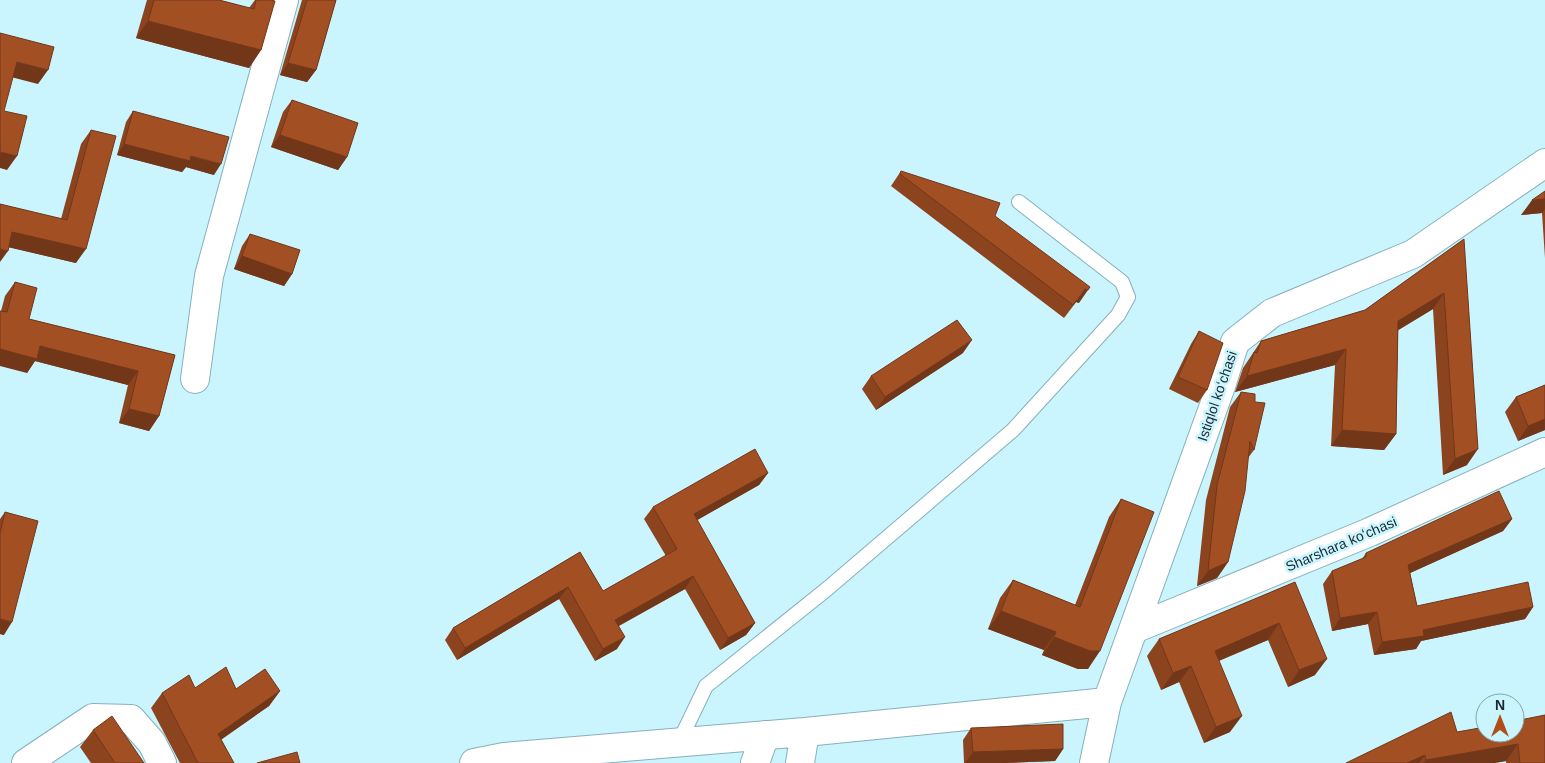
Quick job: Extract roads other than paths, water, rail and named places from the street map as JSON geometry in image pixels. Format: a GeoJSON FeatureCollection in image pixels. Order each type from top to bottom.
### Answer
{"type":"FeatureCollection","features":[{"type":"Feature","properties":{"kind":"street"},"geometry":{"type":"LineString","coordinates":[[196,380],[209,276],[284,0]]}},
{"type":"Feature","properties":{"kind":"street","name":"Istiqlol koʻchasi"},"geometry":{"type":"LineString","coordinates":[[1094,763],[1107,702],[1221,386],[1235,342],[1272,313],[1413,254],[1545,163]]}},
{"type":"Feature","properties":{"kind":"street","name":"Sharshara koʻchasi"},"geometry":{"type":"LineString","coordinates":[[1134,629],[1370,532],[1545,452]]}},
{"type":"Feature","properties":{"kind":"street"},"geometry":{"type":"LineString","coordinates":[[474,763],[504,757],[805,732],[1107,702]]}},
{"type":"Feature","properties":{"kind":"street"},"geometry":{"type":"LineString","coordinates":[[26,763],[93,718],[132,719],[152,743],[162,763]]}},
{"type":"Feature","properties":{"kind":"street"},"geometry":{"type":"LineString","coordinates":[[800,763],[805,732]]}},
{"type":"Feature","properties":{"kind":"street"},"geometry":{"type":"LineString","coordinates":[[756,763],[765,735]]}},
{"type":"Feature","properties":{"kind":"lane"},"geometry":{"type":"LineString","coordinates":[[679,742],[706,686],[827,589],[1013,430],[1118,314],[1128,298],[1122,282],[1019,202]]}}]}
